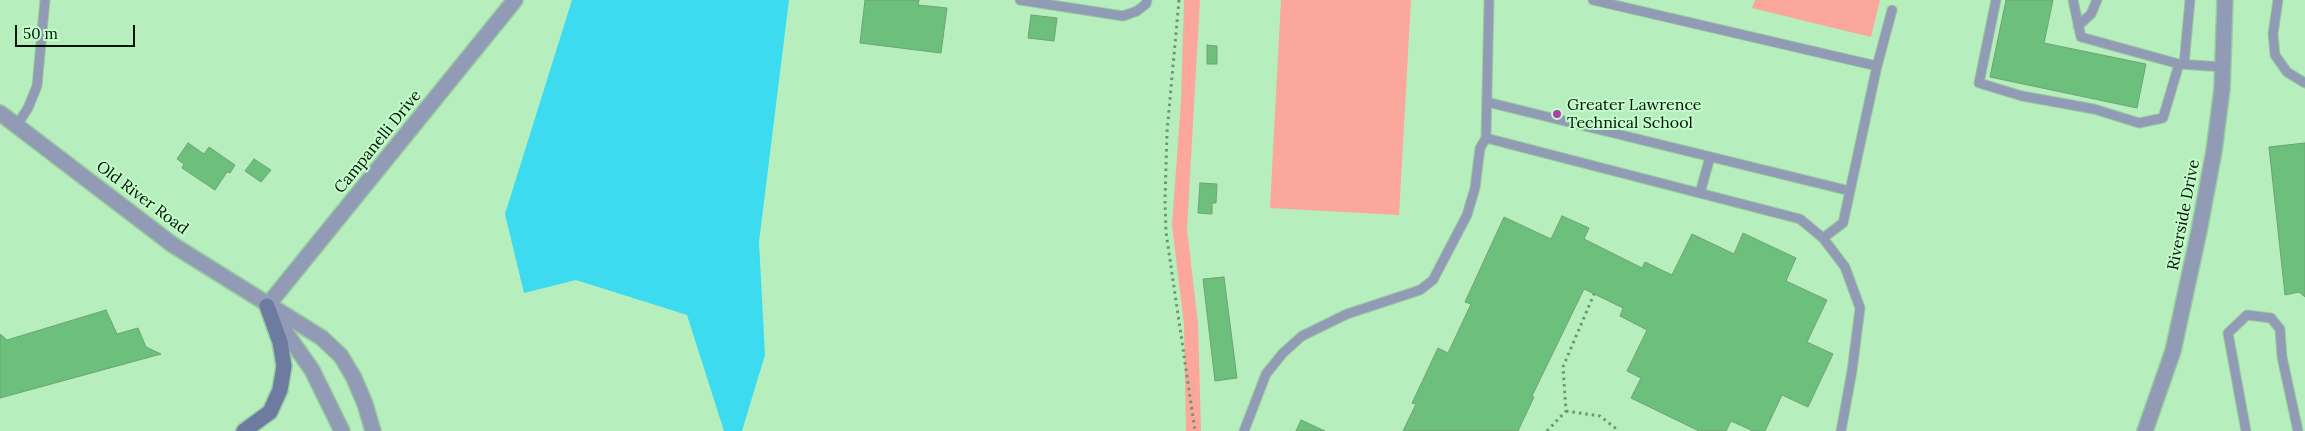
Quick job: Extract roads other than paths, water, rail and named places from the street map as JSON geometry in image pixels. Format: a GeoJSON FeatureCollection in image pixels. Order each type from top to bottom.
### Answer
{"type":"FeatureCollection","features":[{"type":"Feature","properties":{"kind":"main road"},"geometry":{"type":"LineString","coordinates":[[244,431],[270,412],[280,390],[284,366],[280,342],[267,306]]}},
{"type":"Feature","properties":{"kind":"street","name":"Campanelli Drive"},"geometry":{"type":"LineString","coordinates":[[267,306],[515,0]]}},
{"type":"Feature","properties":{"kind":"street","name":"Riverside Drive"},"geometry":{"type":"LineString","coordinates":[[2145,431],[2172,352],[2199,231],[2214,151],[2223,67],[2225,0]]}},
{"type":"Feature","properties":{"kind":"street","name":"Old River Road"},"geometry":{"type":"LineString","coordinates":[[0,113],[173,245],[267,306],[322,338],[341,356],[354,378],[365,404],[373,431]]}},
{"type":"Feature","properties":{"kind":"street","name":"Old River Road"},"geometry":{"type":"LineString","coordinates":[[267,306],[312,370],[342,431]]}},
{"type":"Feature","properties":{"kind":"lane"},"geometry":{"type":"LineString","coordinates":[[17,125],[28,108],[37,86],[45,0]]}},
{"type":"Feature","properties":{"kind":"lane"},"geometry":{"type":"LineString","coordinates":[[1020,0],[1124,16],[1137,11],[1148,0]]}},
{"type":"Feature","properties":{"kind":"lane"},"geometry":{"type":"LineString","coordinates":[[1244,431],[1266,374],[1283,353],[1302,336],[1347,314],[1420,290],[1433,280],[1467,215],[1475,188],[1480,148],[1486,138],[1489,0]]}},
{"type":"Feature","properties":{"kind":"lane"},"geometry":{"type":"LineString","coordinates":[[1594,0],[1877,66]]}},
{"type":"Feature","properties":{"kind":"lane"},"geometry":{"type":"LineString","coordinates":[[1996,0],[1979,83],[2022,96],[2094,109],[2139,123],[2162,118],[2181,64],[2190,0]]}},
{"type":"Feature","properties":{"kind":"lane"},"geometry":{"type":"LineString","coordinates":[[2073,0],[2081,36],[2181,64],[2223,67]]}},
{"type":"Feature","properties":{"kind":"lane"},"geometry":{"type":"LineString","coordinates":[[2078,26],[2090,14],[2097,0]]}},
{"type":"Feature","properties":{"kind":"lane"},"geometry":{"type":"LineString","coordinates":[[2278,0],[2274,34],[2276,55],[2287,72],[2305,83]]}},
{"type":"Feature","properties":{"kind":"lane"},"geometry":{"type":"LineString","coordinates":[[1823,238],[1844,223],[1877,66],[1892,10]]}},
{"type":"Feature","properties":{"kind":"lane"},"geometry":{"type":"LineString","coordinates":[[1487,102],[1850,191]]}},
{"type":"Feature","properties":{"kind":"lane"},"geometry":{"type":"LineString","coordinates":[[1486,138],[1800,219],[1823,238],[1845,267],[1860,308],[1852,371],[1841,431]]}},
{"type":"Feature","properties":{"kind":"lane"},"geometry":{"type":"LineString","coordinates":[[1700,193],[1710,157]]}},
{"type":"Feature","properties":{"kind":"lane"},"geometry":{"type":"LineString","coordinates":[[2246,431],[2228,333],[2247,315],[2270,318],[2280,329],[2282,357],[2298,431]]}},
{"type":"Feature","properties":{"kind":"water"},"geometry":{"type":"Polygon","coordinates":[[[572,0],[789,0],[759,242],[765,355],[742,431],[724,431],[687,315],[576,280],[524,293],[505,214],[572,0]]]}},
{"type":"Feature","properties":{"kind":"place","name":"Greater Lawrence Technical School"},"geometry":{"type":"Point","coordinates":[1557,114]}}]}
